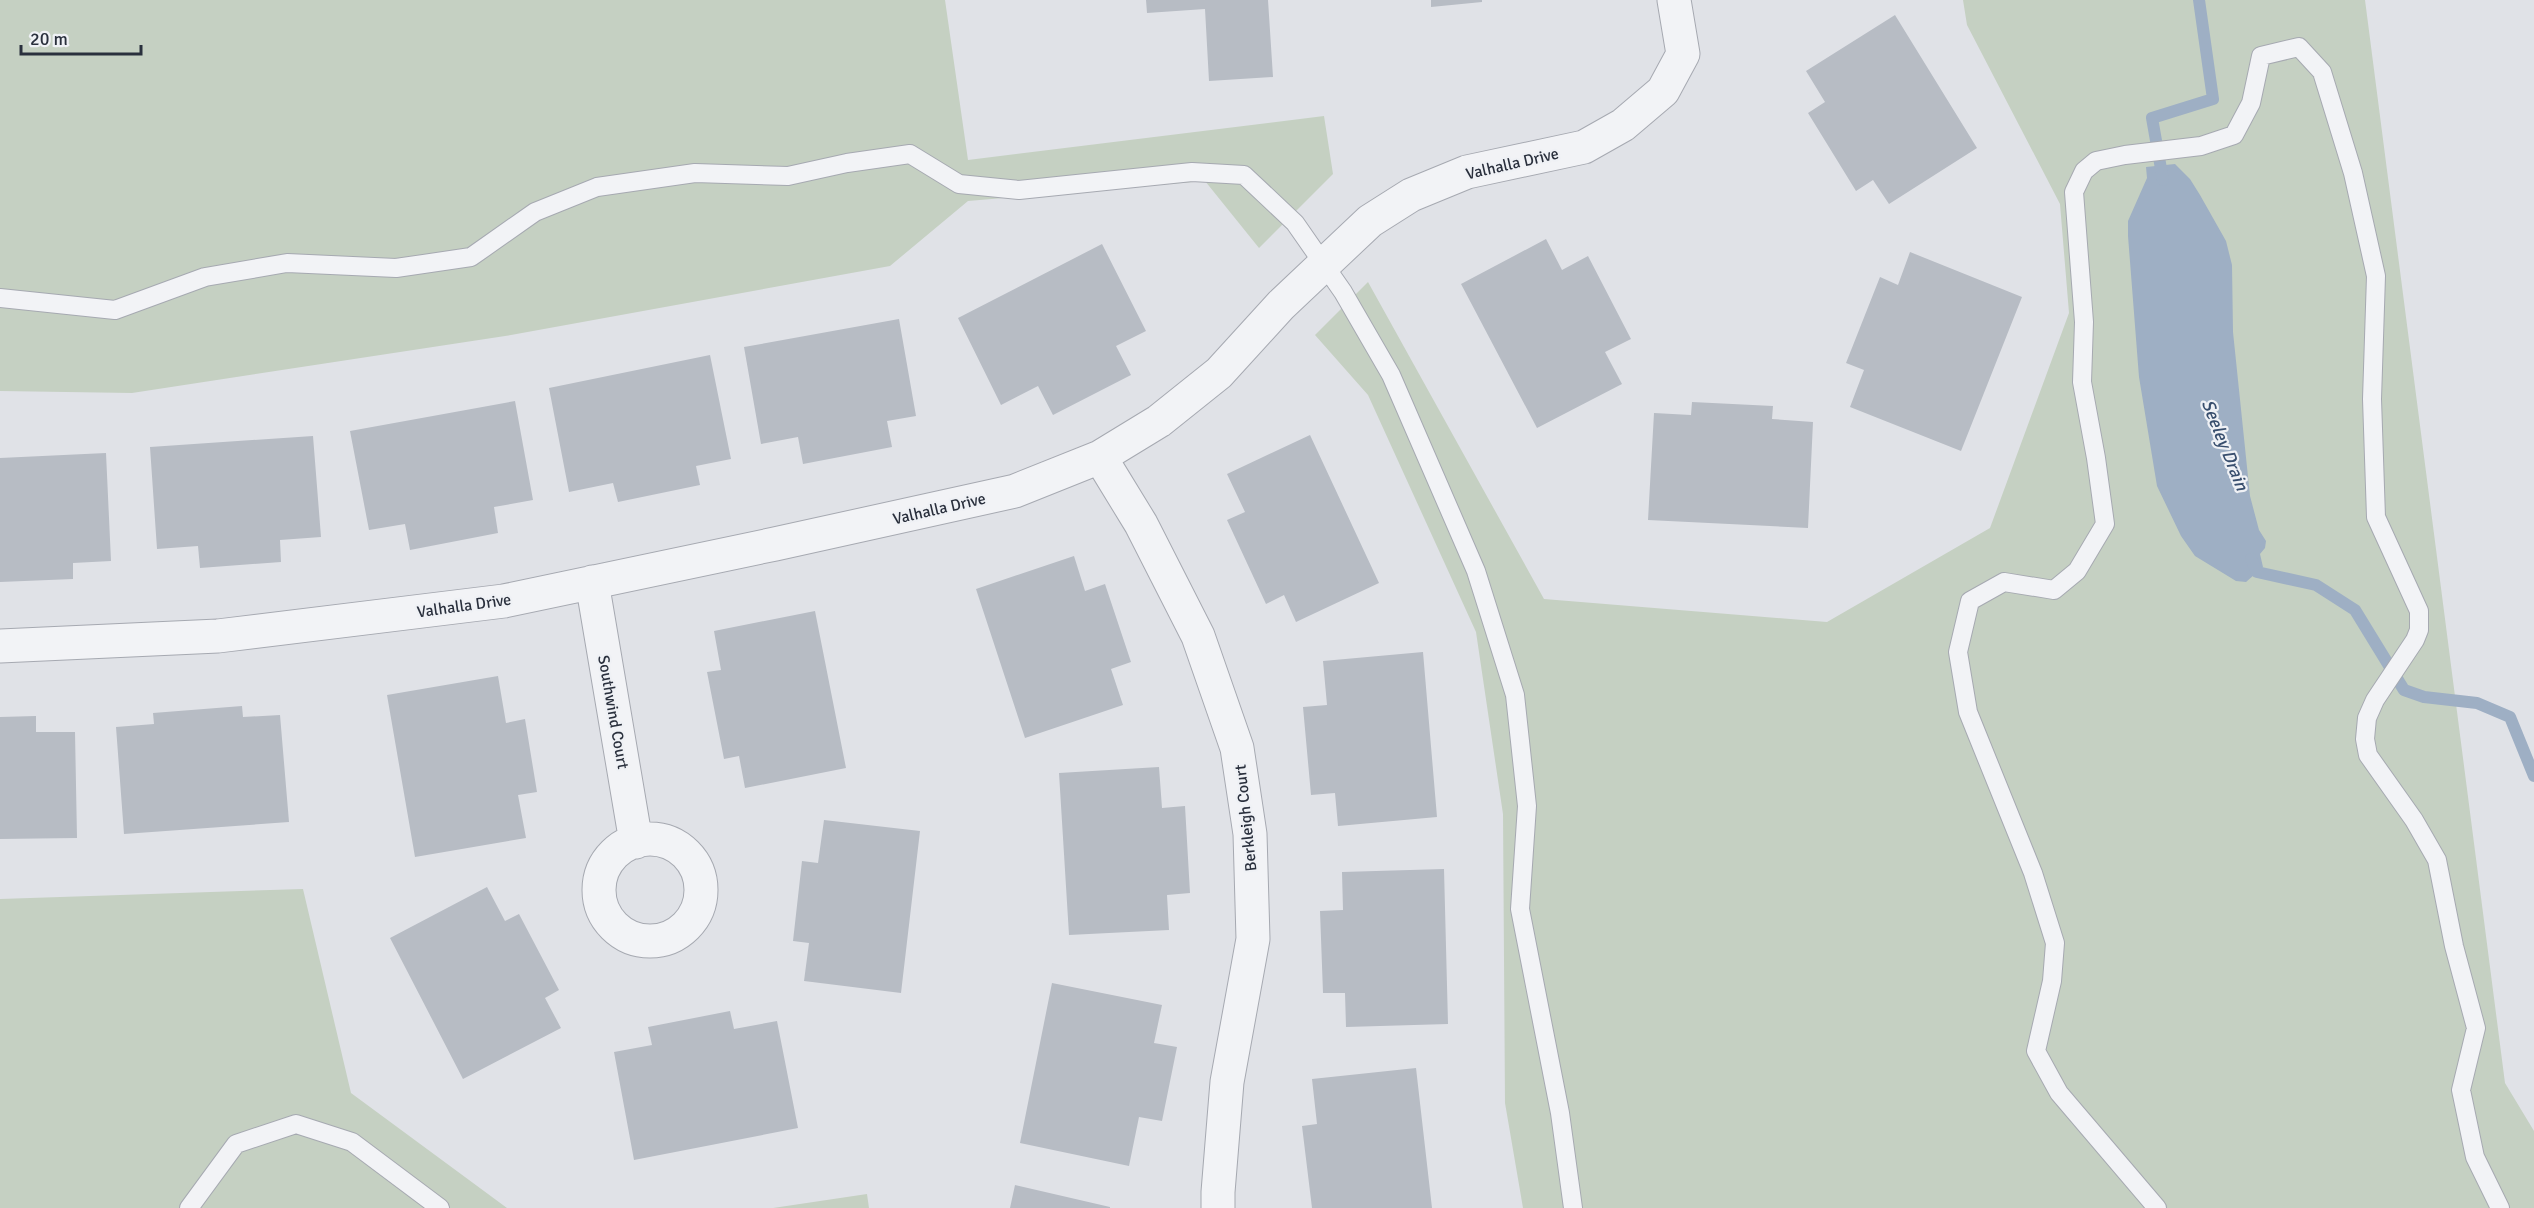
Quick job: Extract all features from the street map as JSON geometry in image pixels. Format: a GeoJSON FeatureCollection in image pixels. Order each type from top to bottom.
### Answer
{"type":"FeatureCollection","features":[{"type":"Feature","properties":{"kind":"street","name":"Valhalla Drive"},"geometry":{"type":"LineString","coordinates":[[0,646],[218,636],[504,601],[1015,491],[1100,456],[1159,421],[1219,373],[1323,264],[1370,221],[1411,195],[1467,172],[1584,147],[1623,125],[1663,91],[1683,54],[1674,0]]}},
{"type":"Feature","properties":{"kind":"street","name":"Berkleigh Court"},"geometry":{"type":"LineString","coordinates":[[1100,456],[1140,524],[1198,636],[1237,748],[1250,834],[1253,939],[1227,1082],[1218,1208]]}},
{"type":"Feature","properties":{"kind":"street","name":"Southwind Court"},"geometry":{"type":"LineString","coordinates":[[592,582],[636,842]]}},
{"type":"Feature","properties":{"kind":"lane"},"geometry":{"type":"LineString","coordinates":[[2157,1208],[2059,1093],[2036,1051],[2052,981],[2055,943],[2033,873],[1968,712],[1958,652],[1970,601],[2004,582],[2054,590],[2077,571],[2105,524],[2082,382],[2084,322],[2074,192],[2084,171],[2096,161],[2125,155],[2201,146],[2234,135],[2251,103],[2261,56],[2299,47],[2322,72],[2353,173],[2376,276],[2372,399],[2376,517],[2419,611],[2419,630],[2415,640],[2375,700],[2367,718],[2365,739],[2368,755],[2414,820],[2437,860],[2454,946],[2476,1028],[2462,1090],[2475,1157],[2500,1208]]}},
{"type":"Feature","properties":{"kind":"lane"},"geometry":{"type":"LineString","coordinates":[[0,298],[115,310],[205,277],[287,263],[396,268],[471,257],[535,212],[597,187],[695,173],[788,176],[847,163],[910,154],[959,184],[1019,190],[1192,172],[1244,175],[1295,223],[1343,292],[1391,375],[1476,571],[1515,695],[1527,806],[1520,909],[1560,1113],[1573,1208]]}},
{"type":"Feature","properties":{"kind":"lane"},"geometry":{"type":"LineString","coordinates":[[189,1208],[236,1144],[296,1124],[352,1142],[440,1208]]}},
{"type":"Feature","properties":{"kind":"green space"},"geometry":{"type":"Polygon","coordinates":[[[0,0],[945,0],[968,160],[1324,116],[1333,174],[1259,248],[1205,181],[968,201],[890,266],[511,335],[132,393],[0,391],[0,0]]]}},
{"type":"Feature","properties":{"kind":"green space"},"geometry":{"type":"Polygon","coordinates":[[[1963,0],[2365,0],[2505,1083],[2534,1131],[2534,1208],[1523,1208],[1505,1103],[1503,814],[1476,632],[1368,395],[1315,335],[1368,282],[1544,599],[1827,622],[1990,528],[2069,313],[2060,204],[1967,25],[1963,0]]]}},
{"type":"Feature","properties":{"kind":"green space"},"geometry":{"type":"Polygon","coordinates":[[[303,889],[351,1093],[507,1208],[0,1208],[0,899],[303,889]]]}},
{"type":"Feature","properties":{"kind":"green space"},"geometry":{"type":"Polygon","coordinates":[[[867,1194],[869,1208],[773,1208],[867,1194]]]}},
{"type":"Feature","properties":{"kind":"water"},"geometry":{"type":"Polygon","coordinates":[[[2175,164],[2190,179],[2226,241],[2232,265],[2233,332],[2250,496],[2259,530],[2266,541],[2265,548],[2260,554],[2263,567],[2246,582],[2236,581],[2195,556],[2181,536],[2157,486],[2139,377],[2128,221],[2147,178],[2146,167],[2175,164]]]}},
{"type":"Feature","properties":{"kind":"building"},"geometry":{"type":"Polygon","coordinates":[[[1146,0],[1268,0],[1273,77],[1209,81],[1205,9],[1147,13],[1146,0]]]}},
{"type":"Feature","properties":{"kind":"building"},"geometry":{"type":"Polygon","coordinates":[[[1431,0],[1482,0],[1482,2],[1431,7],[1431,0]]]}},
{"type":"Feature","properties":{"kind":"building"},"geometry":{"type":"Polygon","coordinates":[[[1895,15],[1977,148],[1889,204],[1873,180],[1856,191],[1808,113],[1825,102],[1806,71],[1895,15]]]}},
{"type":"Feature","properties":{"kind":"building"},"geometry":{"type":"Polygon","coordinates":[[[1546,239],[1562,270],[1588,256],[1631,339],[1605,352],[1622,384],[1537,428],[1461,284],[1546,239]]]}},
{"type":"Feature","properties":{"kind":"building"},"geometry":{"type":"Polygon","coordinates":[[[1102,244],[1146,331],[1116,346],[1131,375],[1053,415],[1038,386],[1001,405],[958,318],[1102,244]]]}},
{"type":"Feature","properties":{"kind":"building"},"geometry":{"type":"Polygon","coordinates":[[[1910,252],[2022,297],[1961,451],[1850,407],[1864,370],[1846,363],[1880,277],[1898,285],[1910,252]]]}},
{"type":"Feature","properties":{"kind":"building"},"geometry":{"type":"Polygon","coordinates":[[[899,319],[916,416],[887,421],[892,447],[803,464],[798,437],[761,444],[744,347],[899,319]]]}},
{"type":"Feature","properties":{"kind":"building"},"geometry":{"type":"Polygon","coordinates":[[[710,355],[731,459],[696,466],[700,485],[618,502],[613,483],[569,492],[549,388],[710,355]]]}},
{"type":"Feature","properties":{"kind":"building"},"geometry":{"type":"Polygon","coordinates":[[[515,401],[533,500],[494,507],[498,533],[410,550],[405,524],[369,530],[350,431],[515,401]]]}},
{"type":"Feature","properties":{"kind":"building"},"geometry":{"type":"Polygon","coordinates":[[[1692,402],[1773,406],[1772,419],[1813,422],[1808,528],[1648,520],[1654,413],[1691,415],[1692,402]]]}},
{"type":"Feature","properties":{"kind":"building"},"geometry":{"type":"Polygon","coordinates":[[[1310,435],[1379,583],[1296,622],[1284,595],[1266,604],[1227,520],[1245,512],[1227,474],[1310,435]]]}},
{"type":"Feature","properties":{"kind":"building"},"geometry":{"type":"Polygon","coordinates":[[[313,436],[321,537],[280,540],[281,562],[200,568],[198,546],[157,549],[150,447],[313,436]]]}},
{"type":"Feature","properties":{"kind":"building"},"geometry":{"type":"Polygon","coordinates":[[[106,453],[111,561],[73,563],[73,579],[0,582],[0,458],[106,453]]]}},
{"type":"Feature","properties":{"kind":"building"},"geometry":{"type":"Polygon","coordinates":[[[1074,556],[1085,591],[1105,584],[1131,662],[1111,669],[1123,705],[1025,738],[976,589],[1074,556]]]}},
{"type":"Feature","properties":{"kind":"building"},"geometry":{"type":"Polygon","coordinates":[[[815,611],[846,768],[745,788],[739,756],[724,759],[707,672],[721,670],[714,631],[815,611]]]}},
{"type":"Feature","properties":{"kind":"building"},"geometry":{"type":"Polygon","coordinates":[[[1423,652],[1437,817],[1338,826],[1335,793],[1311,795],[1303,707],[1327,705],[1323,661],[1423,652]]]}},
{"type":"Feature","properties":{"kind":"building"},"geometry":{"type":"Polygon","coordinates":[[[498,676],[506,723],[525,719],[537,792],[518,795],[526,838],[415,857],[387,695],[498,676]]]}},
{"type":"Feature","properties":{"kind":"building"},"geometry":{"type":"Polygon","coordinates":[[[242,706],[243,717],[280,715],[289,822],[124,834],[116,727],[154,724],[153,713],[242,706]]]}},
{"type":"Feature","properties":{"kind":"building"},"geometry":{"type":"Polygon","coordinates":[[[36,716],[36,732],[75,732],[77,838],[0,839],[0,717],[36,716]]]}},
{"type":"Feature","properties":{"kind":"building"},"geometry":{"type":"Polygon","coordinates":[[[1159,767],[1162,808],[1185,806],[1190,893],[1167,895],[1169,930],[1069,935],[1059,773],[1159,767]]]}},
{"type":"Feature","properties":{"kind":"building"},"geometry":{"type":"Polygon","coordinates":[[[824,820],[920,831],[901,993],[804,981],[809,943],[793,941],[802,861],[818,863],[824,820]]]}},
{"type":"Feature","properties":{"kind":"building"},"geometry":{"type":"Polygon","coordinates":[[[1444,869],[1448,1024],[1346,1027],[1345,993],[1323,993],[1320,911],[1343,910],[1342,872],[1444,869]]]}},
{"type":"Feature","properties":{"kind":"building"},"geometry":{"type":"Polygon","coordinates":[[[487,887],[505,921],[519,914],[559,990],[545,998],[561,1028],[463,1079],[390,938],[487,887]]]}},
{"type":"Feature","properties":{"kind":"building"},"geometry":{"type":"Polygon","coordinates":[[[1052,983],[1162,1005],[1154,1043],[1177,1047],[1162,1121],[1139,1117],[1129,1166],[1020,1143],[1052,983]]]}},
{"type":"Feature","properties":{"kind":"building"},"geometry":{"type":"Polygon","coordinates":[[[730,1011],[734,1029],[777,1021],[798,1128],[634,1160],[614,1052],[652,1045],[648,1027],[730,1011]]]}},
{"type":"Feature","properties":{"kind":"building"},"geometry":{"type":"Polygon","coordinates":[[[1416,1068],[1432,1208],[1312,1208],[1302,1126],[1317,1124],[1312,1079],[1416,1068]]]}},
{"type":"Feature","properties":{"kind":"building"},"geometry":{"type":"Polygon","coordinates":[[[1015,1185],[1110,1207],[1110,1208],[1010,1208],[1015,1185]]]}},
{"type":"Feature","properties":{"kind":"waterway","name":"Seeley Drain"},"geometry":{"type":"LineString","coordinates":[[2163,180],[2152,118],[2213,99],[2199,0]]}},
{"type":"Feature","properties":{"kind":"waterway","name":"Seeley Drain"},"geometry":{"type":"LineString","coordinates":[[2251,559],[2257,572],[2316,585],[2355,610],[2404,690],[2424,697],[2477,703],[2510,717],[2534,776]]}}]}
